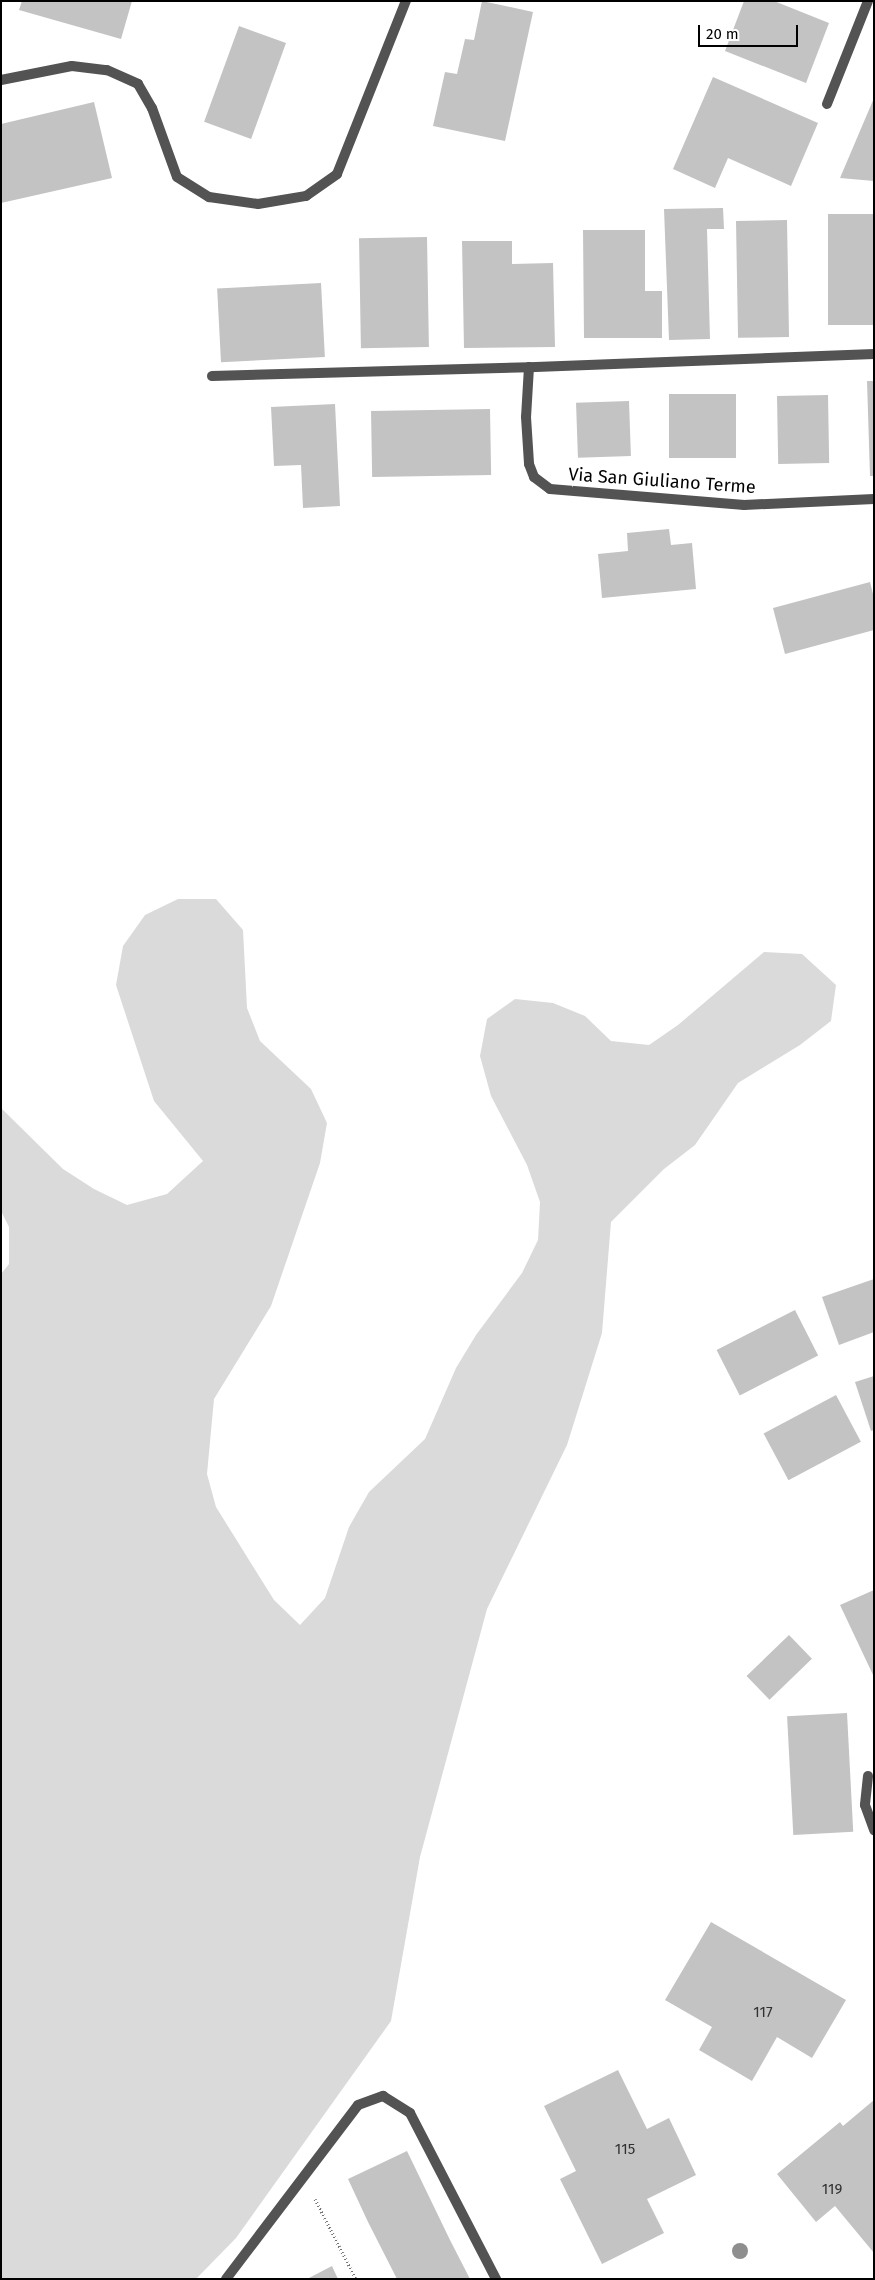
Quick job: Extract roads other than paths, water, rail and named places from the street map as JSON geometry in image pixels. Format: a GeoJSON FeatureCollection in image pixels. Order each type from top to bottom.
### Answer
{"type":"FeatureCollection","features":[{"type":"Feature","properties":{"kind":"street"},"geometry":{"type":"LineString","coordinates":[[1,80],[72,66],[107,70],[138,84],[152,108],[177,177],[210,197],[258,204],[306,196],[337,174],[406,1]]}},
{"type":"Feature","properties":{"kind":"street"},"geometry":{"type":"LineString","coordinates":[[827,104],[868,1]]}},
{"type":"Feature","properties":{"kind":"street"},"geometry":{"type":"LineString","coordinates":[[212,376],[530,367],[874,354]]}},
{"type":"Feature","properties":{"kind":"street","name":"Via San Giuliano Terme"},"geometry":{"type":"LineString","coordinates":[[530,367],[527,449],[534,477],[550,489],[744,505],[874,499]]}},
{"type":"Feature","properties":{"kind":"street"},"geometry":{"type":"LineString","coordinates":[[868,1776],[865,1805],[874,1830]]}},
{"type":"Feature","properties":{"kind":"street"},"geometry":{"type":"LineString","coordinates":[[226,2279],[358,2105],[383,2096],[410,2113],[496,2279]]}}]}
